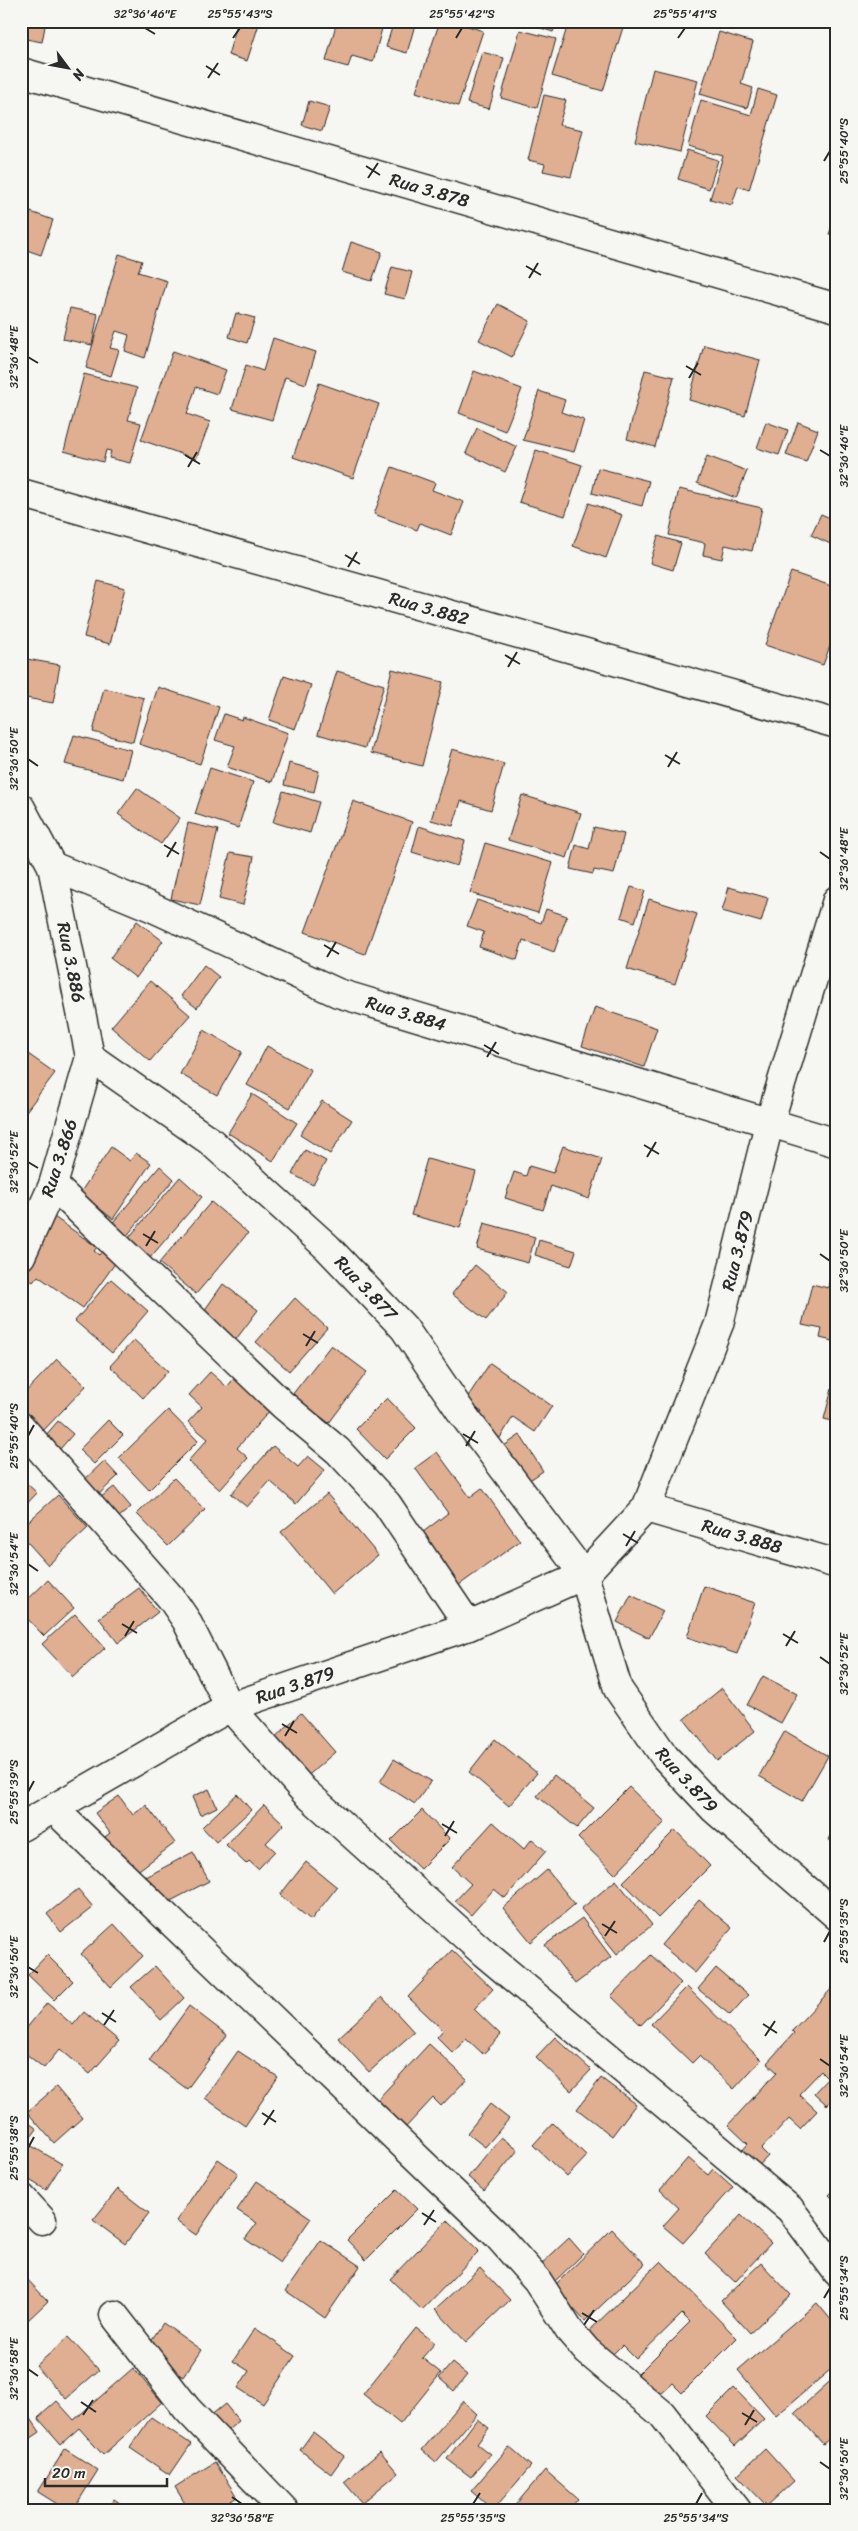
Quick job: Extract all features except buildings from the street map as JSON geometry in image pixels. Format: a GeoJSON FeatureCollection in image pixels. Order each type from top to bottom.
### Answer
{"type":"FeatureCollection","features":[{"type":"Feature","properties":{"kind":"street","name":"Rua 3.878"},"geometry":{"type":"LineString","coordinates":[[21,72],[837,308]]}},
{"type":"Feature","properties":{"kind":"street","name":"Rua 3.882"},"geometry":{"type":"LineString","coordinates":[[21,493],[837,724]]}},
{"type":"Feature","properties":{"kind":"street"},"geometry":{"type":"LineString","coordinates":[[21,808],[52,866]]}},
{"type":"Feature","properties":{"kind":"street","name":"Rua 3.886"},"geometry":{"type":"LineString","coordinates":[[52,866],[90,1057]]}},
{"type":"Feature","properties":{"kind":"street","name":"Rua 3.884"},"geometry":{"type":"LineString","coordinates":[[52,866],[151,907],[338,993],[768,1124],[837,1143]]}},
{"type":"Feature","properties":{"kind":"street","name":"Rua 3.879"},"geometry":{"type":"LineString","coordinates":[[21,1827],[230,1707],[469,1626],[584,1575],[646,1508],[719,1324],[768,1124],[837,900]]}},
{"type":"Feature","properties":{"kind":"street","name":"Rua 3.866"},"geometry":{"type":"LineString","coordinates":[[21,1256],[53,1184],[90,1057]]}},
{"type":"Feature","properties":{"kind":"street","name":"Rua 3.877"},"geometry":{"type":"LineString","coordinates":[[90,1057],[210,1141],[327,1247],[404,1328],[464,1416],[584,1575]]}},
{"type":"Feature","properties":{"kind":"street"},"geometry":{"type":"LineString","coordinates":[[53,1184],[283,1404],[338,1451],[387,1504],[469,1626]]}},
{"type":"Feature","properties":{"kind":"street"},"geometry":{"type":"LineString","coordinates":[[21,1427],[171,1598],[186,1620],[230,1707],[304,1791],[462,1934],[790,2209],[837,2272]]}},
{"type":"Feature","properties":{"kind":"street","name":"Rua 3.888"},"geometry":{"type":"LineString","coordinates":[[646,1508],[837,1564]]}},
{"type":"Feature","properties":{"kind":"street","name":"Rua 3.879"},"geometry":{"type":"LineString","coordinates":[[584,1575],[618,1689],[665,1757],[714,1810],[837,1916]]}},
{"type":"Feature","properties":{"kind":"street"},"geometry":{"type":"LineString","coordinates":[[54,1809],[496,2234],[537,2280],[569,2330],[586,2351],[662,2414],[737,2510]]}},
{"type":"Feature","properties":{"kind":"street"},"geometry":{"type":"LineString","coordinates":[[21,2197],[42,2220]]}},
{"type":"Feature","properties":{"kind":"street"},"geometry":{"type":"LineString","coordinates":[[114,2315],[188,2409],[284,2510]]}}]}
